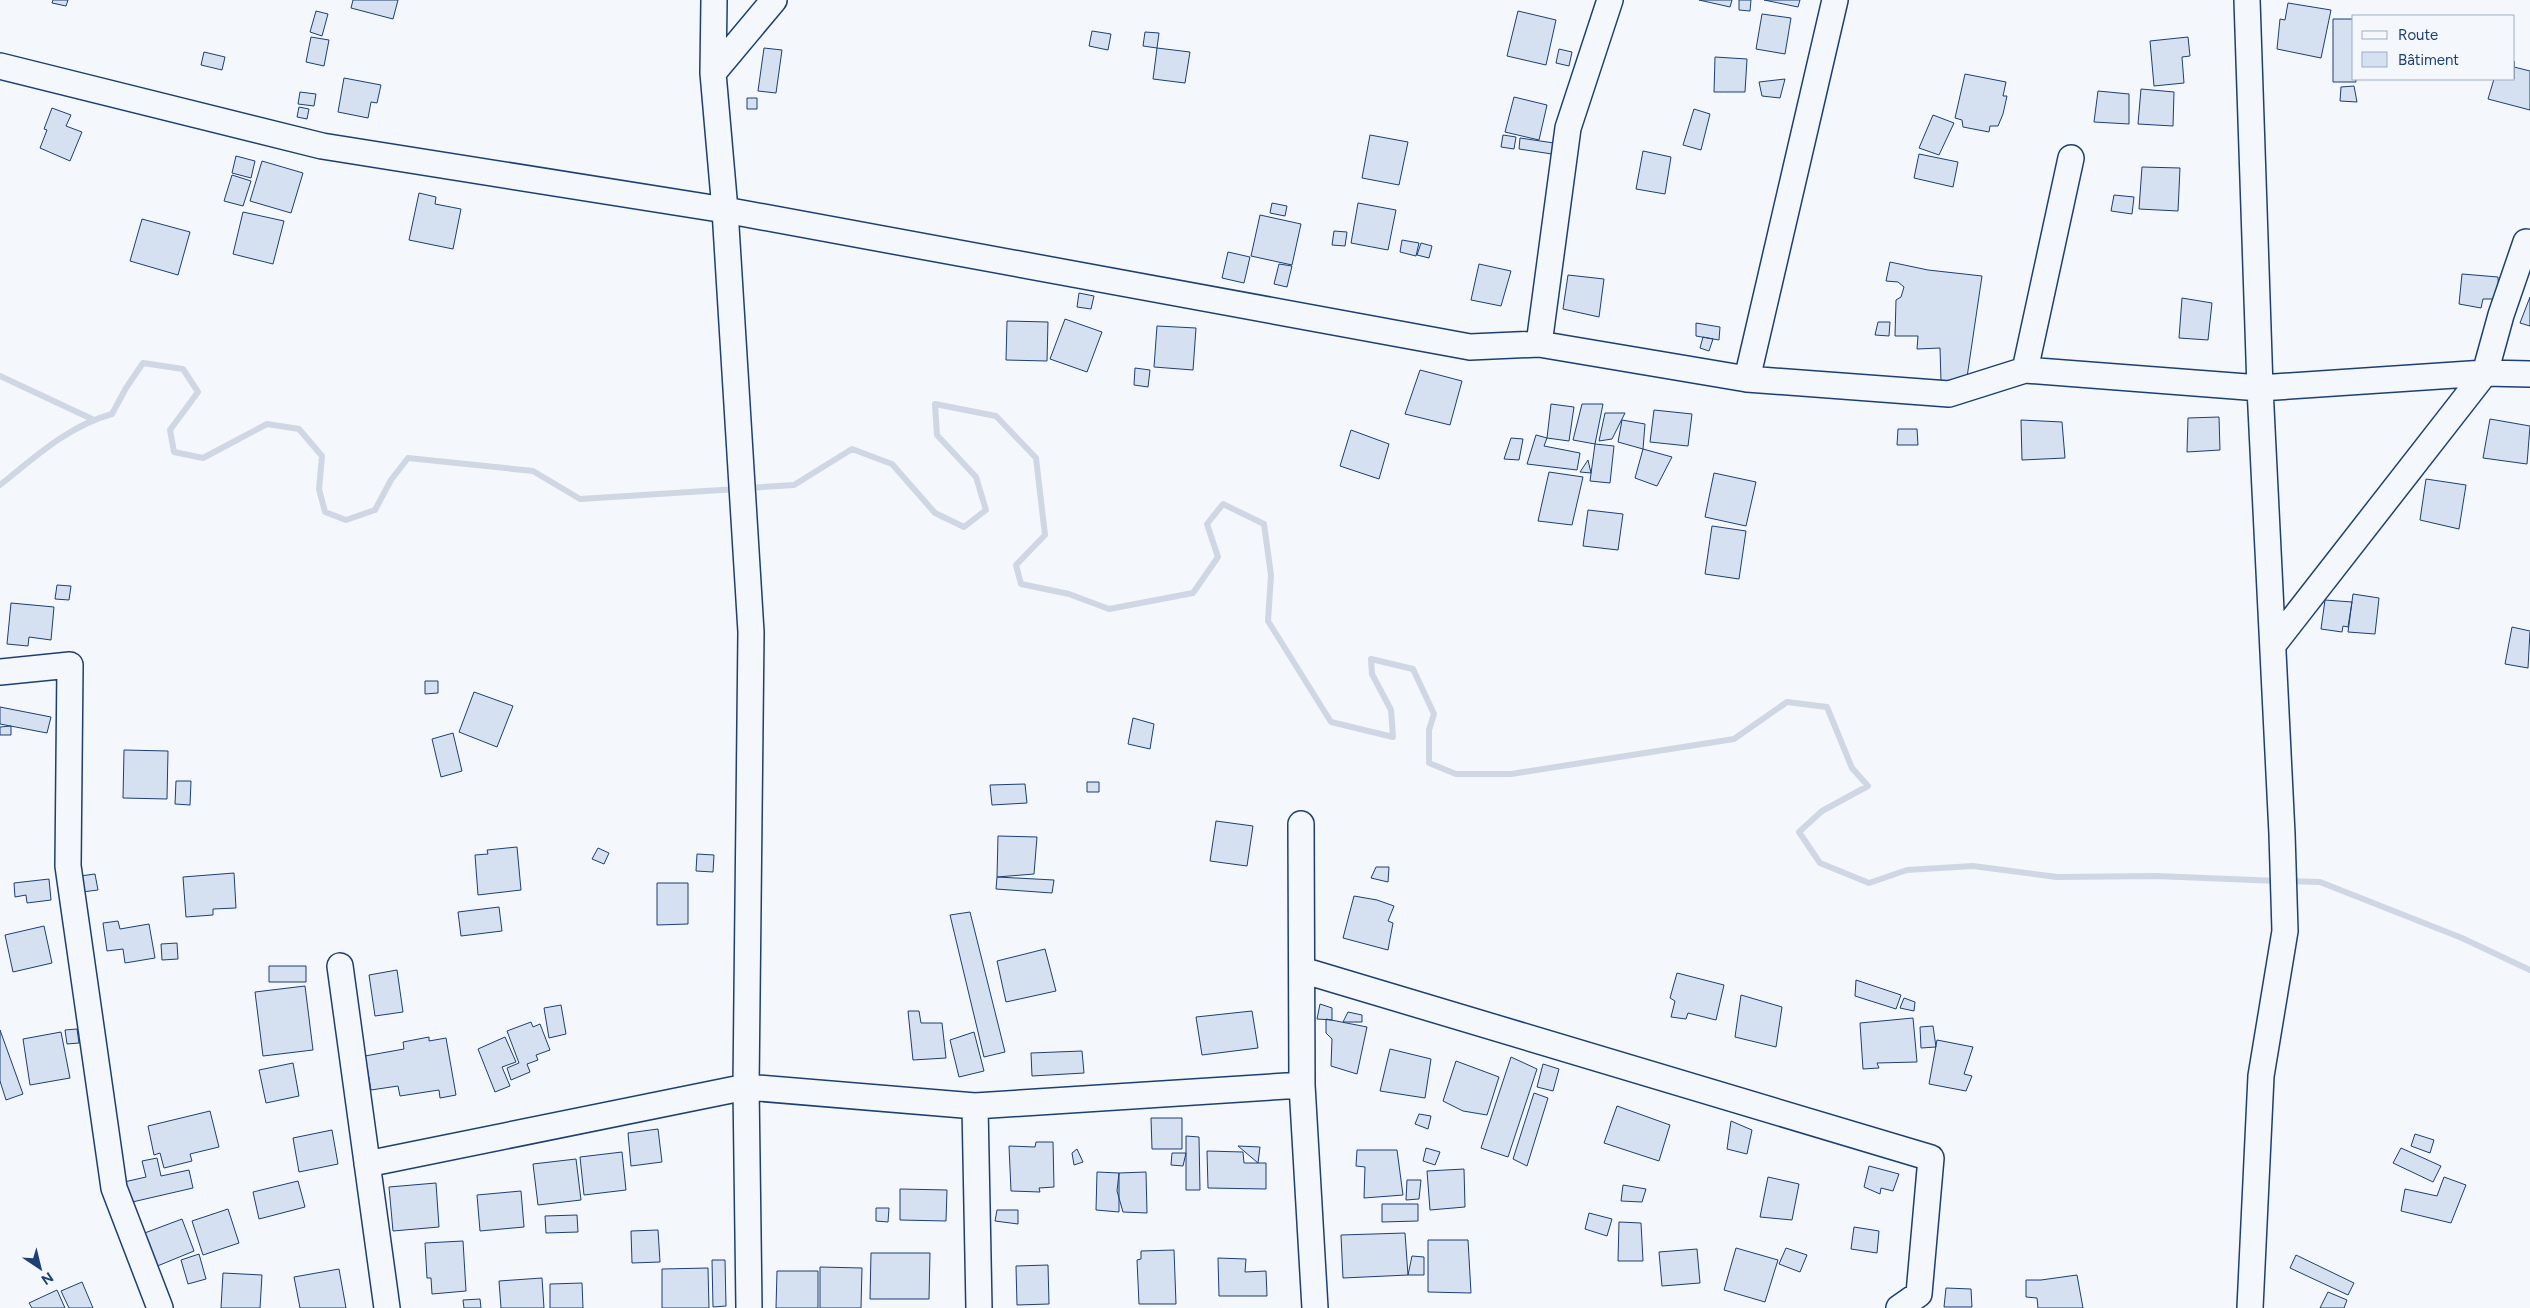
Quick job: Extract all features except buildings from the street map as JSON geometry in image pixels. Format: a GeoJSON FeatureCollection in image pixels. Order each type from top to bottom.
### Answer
{"type":"FeatureCollection","features":[{"type":"Feature","properties":{"kind":"street"},"geometry":{"type":"LineString","coordinates":[[714,0],[713,73],[725,210],[751,632],[746,1087],[749,1308]]}},
{"type":"Feature","properties":{"kind":"street"},"geometry":{"type":"LineString","coordinates":[[713,73],[774,0]]}},
{"type":"Feature","properties":{"kind":"street"},"geometry":{"type":"LineString","coordinates":[[1539,344],[1568,128],[1610,0]]}},
{"type":"Feature","properties":{"kind":"street"},"geometry":{"type":"LineString","coordinates":[[1747,378],[1835,0]]}},
{"type":"Feature","properties":{"kind":"street"},"geometry":{"type":"LineString","coordinates":[[2247,0],[2260,388],[2285,931],[2261,1076],[2250,1308]]}},
{"type":"Feature","properties":{"kind":"street"},"geometry":{"type":"LineString","coordinates":[[0,66],[322,146],[725,210],[1470,347],[1539,344],[1747,378],[1949,394],[2025,370],[2260,388],[2485,373],[2530,374]]}},
{"type":"Feature","properties":{"kind":"street"},"geometry":{"type":"LineString","coordinates":[[2025,370],[2071,158]]}},
{"type":"Feature","properties":{"kind":"street"},"geometry":{"type":"LineString","coordinates":[[2273,645],[2485,373],[2501,315],[2526,242],[2530,243]]}},
{"type":"Feature","properties":{"kind":"street"},"geometry":{"type":"LineString","coordinates":[[0,672],[70,665],[68,866],[114,1188],[160,1308]]}},
{"type":"Feature","properties":{"kind":"street"},"geometry":{"type":"LineString","coordinates":[[1301,824],[1302,1085],[1315,1308]]}},
{"type":"Feature","properties":{"kind":"street"},"geometry":{"type":"LineString","coordinates":[[340,966],[388,1308]]}},
{"type":"Feature","properties":{"kind":"street"},"geometry":{"type":"LineString","coordinates":[[1302,970],[1931,1158],[1918,1294],[1900,1308]]}},
{"type":"Feature","properties":{"kind":"street"},"geometry":{"type":"LineString","coordinates":[[367,1164],[746,1087],[975,1106],[1302,1085]]}},
{"type":"Feature","properties":{"kind":"street"},"geometry":{"type":"LineString","coordinates":[[975,1106],[979,1308]]}},
{"type":"Feature","properties":{"kind":"waterway"},"geometry":{"type":"LineString","coordinates":[[0,485],[66,434],[96,419],[112,414],[126,388],[143,363],[183,369],[198,392],[170,430],[174,452],[203,458],[267,424],[299,429],[322,456],[319,489],[325,512],[346,520],[375,510],[391,480],[408,458],[533,471],[580,499],[737,489]]}},
{"type":"Feature","properties":{"kind":"waterway"},"geometry":{"type":"LineString","coordinates":[[0,376],[92,419]]}},
{"type":"Feature","properties":{"kind":"waterway"},"geometry":{"type":"LineString","coordinates":[[747,488],[794,485],[852,449],[892,464],[935,513],[964,527],[986,510],[976,477],[937,435],[935,404],[996,416],[1036,458],[1045,535],[1016,565],[1021,584],[1069,594],[1109,609],[1193,593],[1218,557],[1207,524],[1223,504],[1264,524],[1271,575],[1268,621],[1331,722],[1393,737],[1391,710],[1372,674],[1371,659],[1413,669],[1434,714],[1429,730],[1429,763],[1456,774],[1511,774],[1734,739],[1787,702],[1827,707],[1852,768],[1868,786],[1822,811],[1799,832],[1820,863],[1869,883],[1907,870],[1973,866],[2057,877],[2156,876],[2278,881]]}},
{"type":"Feature","properties":{"kind":"waterway"},"geometry":{"type":"LineString","coordinates":[[2288,881],[2320,882],[2462,938],[2530,970]]}}]}
